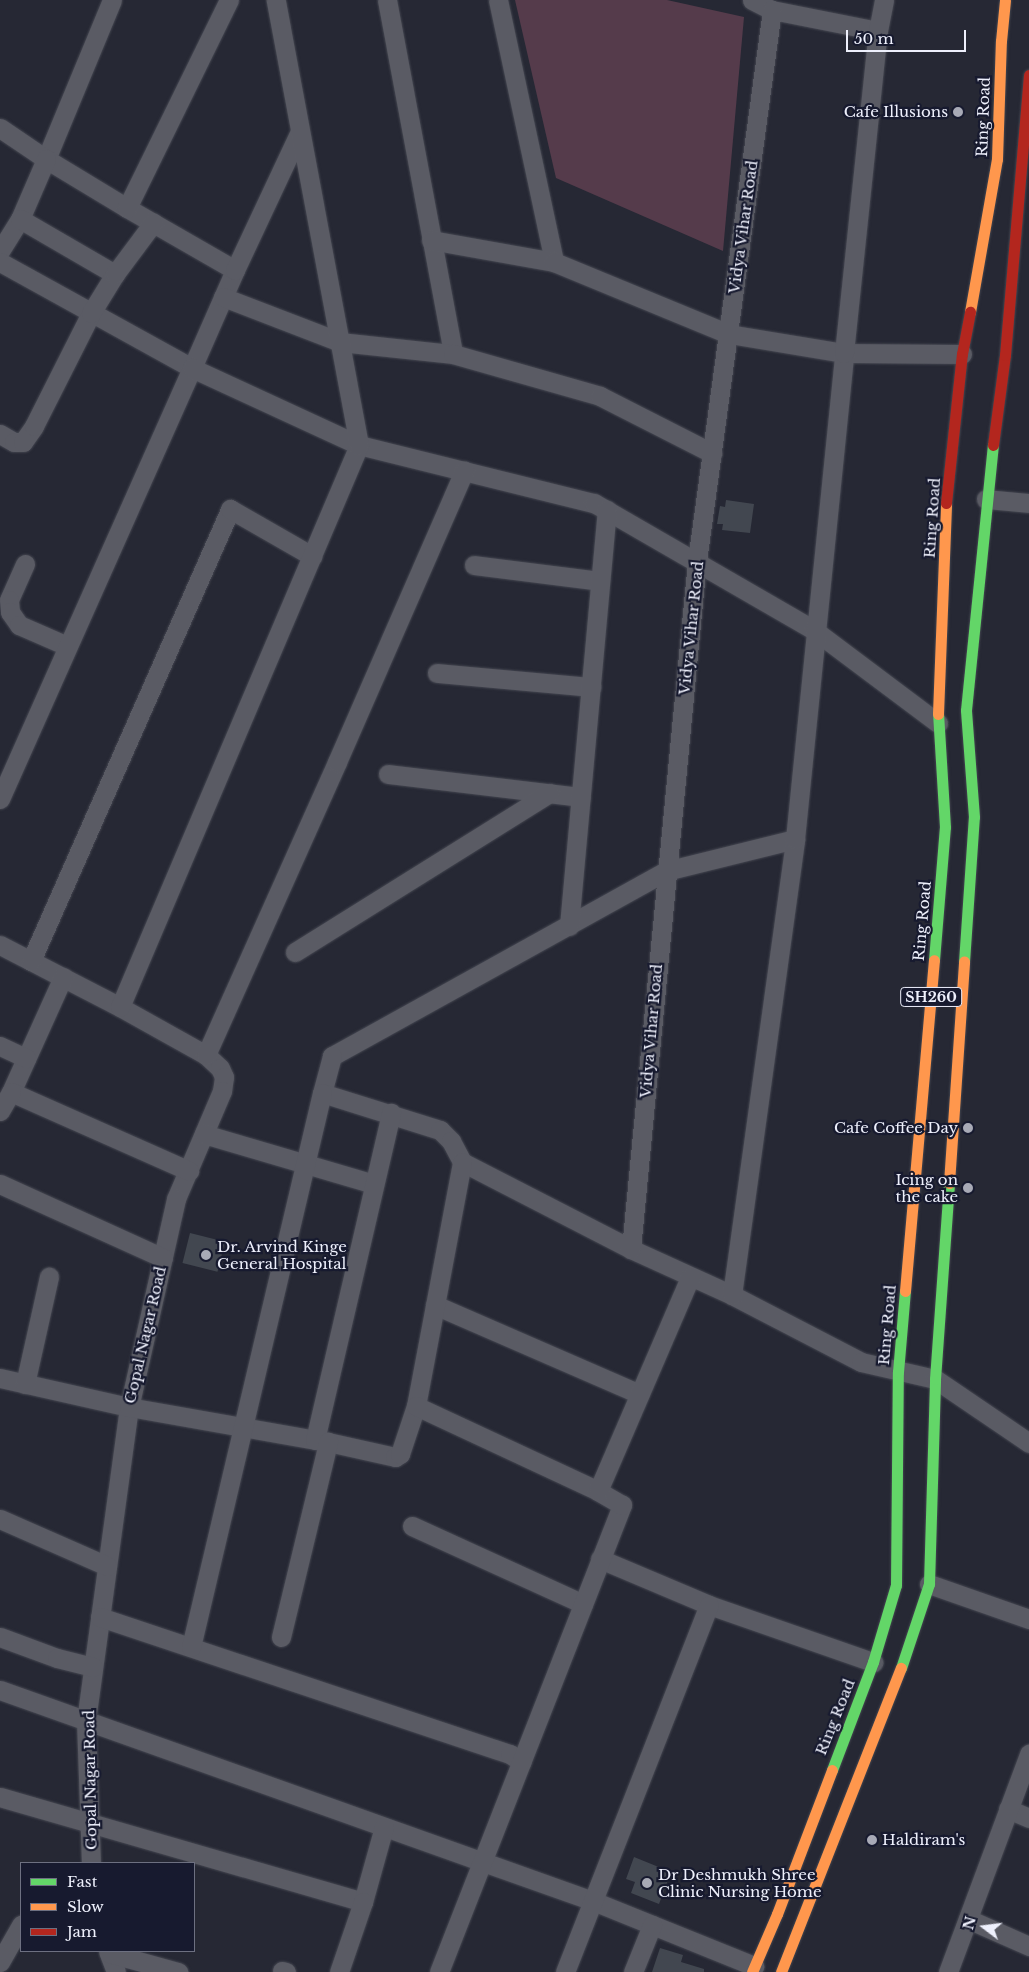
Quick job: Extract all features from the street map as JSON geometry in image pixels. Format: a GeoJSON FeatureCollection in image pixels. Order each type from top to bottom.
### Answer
{"type":"FeatureCollection","features":[{"type":"Feature","properties":{"kind":"main road","name":"Ring Road"},"geometry":{"type":"LineString","coordinates":[[753,1969],[777,1914],[873,1662],[896,1585],[898,1372],[945,826],[938,722],[946,504],[962,354],[997,159],[1001,41],[1005,0]]}},
{"type":"Feature","properties":{"kind":"main road","name":"SH260"},"geometry":{"type":"LineString","coordinates":[[781,1972],[900,1671],[929,1584],[935,1379],[974,817],[966,710],[986,499],[1005,355],[1029,75]]}},
{"type":"Feature","properties":{"kind":"street"},"geometry":{"type":"LineString","coordinates":[[0,251],[20,219],[112,0]]}},
{"type":"Feature","properties":{"kind":"street"},"geometry":{"type":"LineString","coordinates":[[127,208],[229,0]]}},
{"type":"Feature","properties":{"kind":"street"},"geometry":{"type":"LineString","coordinates":[[120,1007],[359,445],[276,0]]}},
{"type":"Feature","properties":{"kind":"street"},"geometry":{"type":"LineString","coordinates":[[386,0],[452,354]]}},
{"type":"Feature","properties":{"kind":"street"},"geometry":{"type":"LineString","coordinates":[[498,0],[554,262]]}},
{"type":"Feature","properties":{"kind":"street"},"geometry":{"type":"LineString","coordinates":[[752,0],[772,10],[878,31]]}},
{"type":"Feature","properties":{"kind":"street"},"geometry":{"type":"LineString","coordinates":[[732,1295],[795,839],[814,630],[878,31],[884,0]]}},
{"type":"Feature","properties":{"kind":"street","name":"Vidya Vihar Road"},"geometry":{"type":"LineString","coordinates":[[631,1249],[697,561],[772,10]]}},
{"type":"Feature","properties":{"kind":"street"},"geometry":{"type":"LineString","coordinates":[[0,128],[46,159],[127,208],[235,270]]}},
{"type":"Feature","properties":{"kind":"street"},"geometry":{"type":"LineString","coordinates":[[0,799],[235,270],[300,131]]}},
{"type":"Feature","properties":{"kind":"street"},"geometry":{"type":"LineString","coordinates":[[20,219],[115,274]]}},
{"type":"Feature","properties":{"kind":"street"},"geometry":{"type":"LineString","coordinates":[[0,434],[14,442],[22,442],[34,426],[91,313],[115,274],[153,223]]}},
{"type":"Feature","properties":{"kind":"street"},"geometry":{"type":"LineString","coordinates":[[431,240],[554,262],[729,334],[844,353],[962,354]]}},
{"type":"Feature","properties":{"kind":"street"},"geometry":{"type":"LineString","coordinates":[[0,262],[192,368],[359,445],[594,503],[814,630],[938,722]]}},
{"type":"Feature","properties":{"kind":"street"},"geometry":{"type":"LineString","coordinates":[[223,297],[340,342],[452,354],[600,396],[712,454]]}},
{"type":"Feature","properties":{"kind":"street"},"geometry":{"type":"LineString","coordinates":[[206,1056],[464,470]]}},
{"type":"Feature","properties":{"kind":"street"},"geometry":{"type":"LineString","coordinates":[[986,499],[1029,503]]}},
{"type":"Feature","properties":{"kind":"street"},"geometry":{"type":"LineString","coordinates":[[31,961],[230,509],[312,556]]}},
{"type":"Feature","properties":{"kind":"street"},"geometry":{"type":"LineString","coordinates":[[569,926],[607,510]]}},
{"type":"Feature","properties":{"kind":"street"},"geometry":{"type":"LineString","coordinates":[[25,564],[9,600],[10,612],[19,624],[67,646]]}},
{"type":"Feature","properties":{"kind":"street"},"geometry":{"type":"LineString","coordinates":[[474,565],[600,581]]}},
{"type":"Feature","properties":{"kind":"street"},"geometry":{"type":"LineString","coordinates":[[437,673],[591,687]]}},
{"type":"Feature","properties":{"kind":"street"},"geometry":{"type":"LineString","coordinates":[[388,774],[581,797]]}},
{"type":"Feature","properties":{"kind":"street"},"geometry":{"type":"LineString","coordinates":[[295,952],[549,793]]}},
{"type":"Feature","properties":{"kind":"street"},"geometry":{"type":"LineString","coordinates":[[191,1647],[242,1426],[332,1056],[666,871],[795,839]]}},
{"type":"Feature","properties":{"kind":"street","name":"Gopal Nagar Road"},"geometry":{"type":"LineString","coordinates":[[0,945],[120,1007],[206,1056],[220,1068],[224,1077],[222,1091],[176,1199],[129,1407],[86,1721],[91,1862]]}},
{"type":"Feature","properties":{"kind":"street"},"geometry":{"type":"LineString","coordinates":[[0,1112],[11,1092],[63,977]]}},
{"type":"Feature","properties":{"kind":"street"},"geometry":{"type":"LineString","coordinates":[[0,1046],[26,1058]]}},
{"type":"Feature","properties":{"kind":"street"},"geometry":{"type":"LineString","coordinates":[[11,1092],[189,1171]]}},
{"type":"Feature","properties":{"kind":"street"},"geometry":{"type":"LineString","coordinates":[[322,1093],[391,1113],[440,1130],[451,1141],[462,1162],[631,1249],[732,1295],[861,1362],[935,1379],[1029,1443]]}},
{"type":"Feature","properties":{"kind":"street"},"geometry":{"type":"LineString","coordinates":[[281,1637],[374,1184],[391,1113]]}},
{"type":"Feature","properties":{"kind":"street"},"geometry":{"type":"LineString","coordinates":[[204,1134],[374,1184]]}},
{"type":"Feature","properties":{"kind":"street"},"geometry":{"type":"LineString","coordinates":[[0,1378],[129,1407],[322,1441],[395,1457],[403,1450],[416,1406],[462,1162]]}},
{"type":"Feature","properties":{"kind":"street"},"geometry":{"type":"LineString","coordinates":[[0,1184],[163,1258]]}},
{"type":"Feature","properties":{"kind":"street"},"geometry":{"type":"LineString","coordinates":[[598,1491],[690,1276]]}},
{"type":"Feature","properties":{"kind":"street"},"geometry":{"type":"LineString","coordinates":[[25,1384],[49,1277]]}},
{"type":"Feature","properties":{"kind":"street"},"geometry":{"type":"LineString","coordinates":[[435,1305],[640,1394]]}},
{"type":"Feature","properties":{"kind":"street"},"geometry":{"type":"LineString","coordinates":[[416,1406],[598,1491],[622,1505],[439,1972]]}},
{"type":"Feature","properties":{"kind":"street"},"geometry":{"type":"LineString","coordinates":[[0,1519],[107,1566]]}},
{"type":"Feature","properties":{"kind":"street"},"geometry":{"type":"LineString","coordinates":[[412,1526],[583,1604]]}},
{"type":"Feature","properties":{"kind":"street"},"geometry":{"type":"LineString","coordinates":[[600,1559],[709,1605],[873,1662]]}},
{"type":"Feature","properties":{"kind":"street"},"geometry":{"type":"LineString","coordinates":[[929,1584],[1029,1619]]}},
{"type":"Feature","properties":{"kind":"street"},"geometry":{"type":"LineString","coordinates":[[565,1972],[709,1605]]}},
{"type":"Feature","properties":{"kind":"street"},"geometry":{"type":"LineString","coordinates":[[100,1617],[510,1754],[522,1762]]}},
{"type":"Feature","properties":{"kind":"street"},"geometry":{"type":"LineString","coordinates":[[0,1637],[49,1655],[93,1667]]}},
{"type":"Feature","properties":{"kind":"street"},"geometry":{"type":"LineString","coordinates":[[0,1690],[593,1901],[753,1969]]}},
{"type":"Feature","properties":{"kind":"street"},"geometry":{"type":"LineString","coordinates":[[948,1972],[1029,1754]]}},
{"type":"Feature","properties":{"kind":"street"},"geometry":{"type":"LineString","coordinates":[[0,1797],[363,1902]]}},
{"type":"Feature","properties":{"kind":"street"},"geometry":{"type":"LineString","coordinates":[[1008,1809],[1029,1818]]}},
{"type":"Feature","properties":{"kind":"street"},"geometry":{"type":"LineString","coordinates":[[338,1972],[363,1902],[384,1827]]}},
{"type":"Feature","properties":{"kind":"street"},"geometry":{"type":"LineString","coordinates":[[968,1919],[1029,1946]]}},
{"type":"Feature","properties":{"kind":"street"},"geometry":{"type":"LineString","coordinates":[[633,1972],[652,1925]]}},
{"type":"Feature","properties":{"kind":"street"},"geometry":{"type":"LineString","coordinates":[[0,1962],[20,1927]]}},
{"type":"Feature","properties":{"kind":"street"},"geometry":{"type":"LineString","coordinates":[[108,1952],[116,1972]]}},
{"type":"Feature","properties":{"kind":"street"},"geometry":{"type":"LineString","coordinates":[[108,1952],[178,1972]]}},
{"type":"Feature","properties":{"kind":"shaded area"},"geometry":{"type":"Polygon","coordinates":[[[515,0],[667,0],[744,17],[723,251],[556,178],[515,0]]]}},
{"type":"Feature","properties":{"kind":"building"},"geometry":{"type":"Polygon","coordinates":[[[726,500],[754,504],[750,533],[722,530],[723,524],[717,524],[720,506],[725,507],[726,500]]]}},
{"type":"Feature","properties":{"kind":"building"},"geometry":{"type":"Polygon","coordinates":[[[190,1233],[225,1242],[217,1272],[183,1263],[190,1233]]]}},
{"type":"Feature","properties":{"kind":"building"},"geometry":{"type":"Polygon","coordinates":[[[634,1857],[671,1872],[659,1904],[631,1893],[635,1882],[626,1879],[634,1857]]]}},
{"type":"Feature","properties":{"kind":"building"},"geometry":{"type":"Polygon","coordinates":[[[660,1948],[683,1955],[681,1962],[704,1969],[704,1972],[652,1972],[660,1948]]]}},
{"type":"Feature","properties":{"kind":"traffic: fast"},"geometry":{"type":"LineString","coordinates":[[964,962],[974,817],[966,710],[993,445]]}},
{"type":"Feature","properties":{"kind":"traffic: fast"},"geometry":{"type":"LineString","coordinates":[[934,960],[945,827],[938,714]]}},
{"type":"Feature","properties":{"kind":"traffic: fast"},"geometry":{"type":"LineString","coordinates":[[901,1668],[929,1584],[935,1379],[949,1183]]}},
{"type":"Feature","properties":{"kind":"traffic: fast"},"geometry":{"type":"LineString","coordinates":[[832,1770],[873,1662],[896,1585],[898,1372],[905,1291]]}},
{"type":"Feature","properties":{"kind":"traffic: slow"},"geometry":{"type":"LineString","coordinates":[[970,312],[997,159],[1001,41],[1005,0]]}},
{"type":"Feature","properties":{"kind":"traffic: slow"},"geometry":{"type":"LineString","coordinates":[[938,714],[946,503]]}},
{"type":"Feature","properties":{"kind":"traffic: slow"},"geometry":{"type":"LineString","coordinates":[[905,1291],[934,960]]}},
{"type":"Feature","properties":{"kind":"traffic: slow"},"geometry":{"type":"LineString","coordinates":[[949,1183],[964,962]]}},
{"type":"Feature","properties":{"kind":"traffic: slow"},"geometry":{"type":"LineString","coordinates":[[781,1972],[901,1668]]}},
{"type":"Feature","properties":{"kind":"traffic: slow"},"geometry":{"type":"LineString","coordinates":[[752,1972],[777,1914],[832,1770]]}},
{"type":"Feature","properties":{"kind":"traffic: jam"},"geometry":{"type":"LineString","coordinates":[[993,445],[1005,355],[1029,75]]}},
{"type":"Feature","properties":{"kind":"traffic: jam"},"geometry":{"type":"LineString","coordinates":[[946,503],[962,354],[970,312]]}},
{"type":"Feature","properties":{"kind":"place","name":"Cafe Illusions"},"geometry":{"type":"Point","coordinates":[958,112]}},
{"type":"Feature","properties":{"kind":"place","name":"Cafe Coffee Day"},"geometry":{"type":"Point","coordinates":[968,1128]}},
{"type":"Feature","properties":{"kind":"place","name":"Icing on the cake"},"geometry":{"type":"Point","coordinates":[968,1188]}},
{"type":"Feature","properties":{"kind":"place","name":"Dr. Arvind Kinge General Hospital"},"geometry":{"type":"Point","coordinates":[206,1255]}},
{"type":"Feature","properties":{"kind":"place","name":"Haldiram's"},"geometry":{"type":"Point","coordinates":[872,1840]}},
{"type":"Feature","properties":{"kind":"place","name":"Dr Deshmukh Shree Clinic Nursing Home"},"geometry":{"type":"Point","coordinates":[647,1883]}}]}
